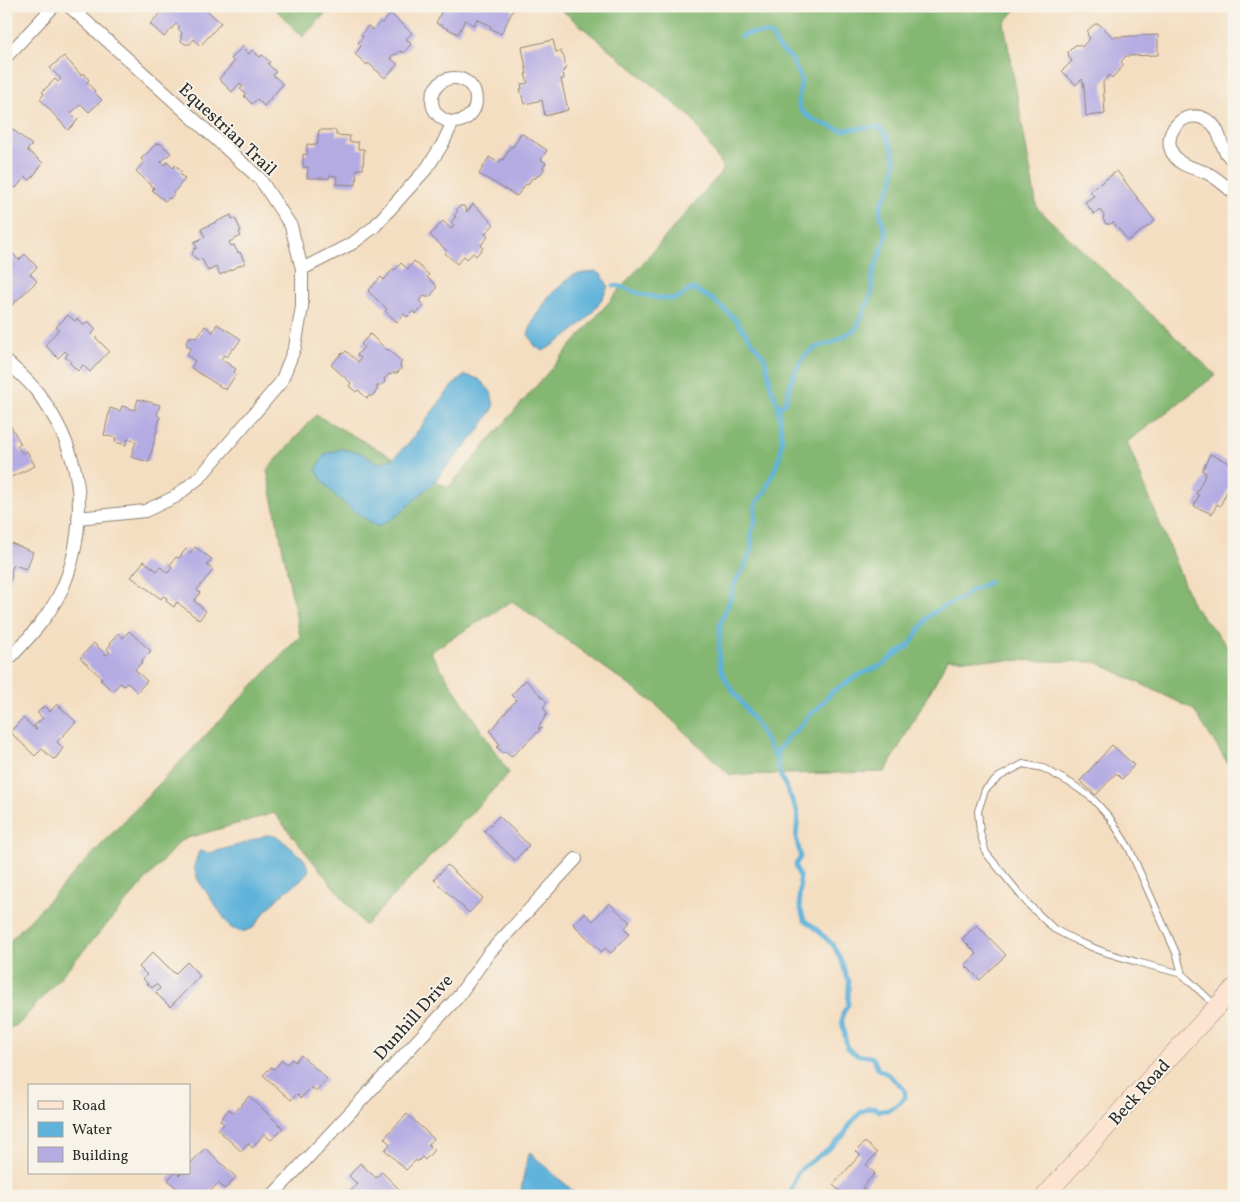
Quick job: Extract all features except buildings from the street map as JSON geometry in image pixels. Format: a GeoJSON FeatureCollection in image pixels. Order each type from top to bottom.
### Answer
{"type":"FeatureCollection","features":[{"type":"Feature","properties":{"kind":"main road","name":"Beck Road"},"geometry":{"type":"LineString","coordinates":[[1045,1196],[1234,988]]}},
{"type":"Feature","properties":{"kind":"street"},"geometry":{"type":"LineString","coordinates":[[6,57],[54,6]]}},
{"type":"Feature","properties":{"kind":"street","name":"Equestrian Trail"},"geometry":{"type":"LineString","coordinates":[[69,6],[260,179],[291,226],[302,269],[301,315],[295,347],[281,382],[200,477],[175,497],[145,511],[78,518]]}},
{"type":"Feature","properties":{"kind":"street"},"geometry":{"type":"LineString","coordinates":[[1234,161],[1226,153],[1217,129],[1205,118],[1197,116],[1181,120],[1171,133],[1169,141],[1171,150],[1181,163],[1209,174],[1234,193]]}},
{"type":"Feature","properties":{"kind":"street"},"geometry":{"type":"LineString","coordinates":[[302,269],[353,243],[374,227],[427,168],[442,145],[453,122]]}},
{"type":"Feature","properties":{"kind":"street"},"geometry":{"type":"LineString","coordinates":[[6,361],[38,392],[49,408],[68,449],[76,476],[78,497],[76,541],[63,586],[43,620],[6,662]]}},
{"type":"Feature","properties":{"kind":"street","name":"Dunhill Drive"},"geometry":{"type":"LineString","coordinates":[[272,1196],[452,1003],[489,953],[576,859]]}},
{"type":"Feature","properties":{"kind":"lane"},"geometry":{"type":"LineString","coordinates":[[1182,974],[1177,955],[1130,848],[1110,818],[1092,798],[1043,768],[1023,764],[1000,777],[985,790],[978,811],[980,832],[986,853],[1028,904],[1054,929],[1104,952],[1182,974],[1217,1007]]}},
{"type":"Feature","properties":{"kind":"green space"},"geometry":{"type":"Polygon","coordinates":[[[272,6],[332,6],[303,37],[272,6]]]}},
{"type":"Feature","properties":{"kind":"green space"},"geometry":{"type":"Polygon","coordinates":[[[557,6],[1019,6],[1004,23],[1037,208],[1216,375],[1127,442],[1193,606],[1234,653],[1234,773],[1193,709],[1096,662],[948,659],[885,772],[730,775],[654,703],[512,601],[430,652],[509,773],[365,926],[274,813],[181,840],[18,1025],[6,1029],[6,945],[300,636],[267,470],[316,415],[448,488],[724,169],[692,118],[557,6]]]}},
{"type":"Feature","properties":{"kind":"water"},"geometry":{"type":"Polygon","coordinates":[[[595,271],[602,275],[608,286],[597,307],[572,332],[553,345],[543,351],[535,346],[528,334],[534,319],[549,296],[573,275],[595,271]]]}},
{"type":"Feature","properties":{"kind":"water"},"geometry":{"type":"Polygon","coordinates":[[[465,375],[479,379],[491,392],[494,407],[477,433],[431,485],[398,515],[378,527],[351,509],[328,488],[316,470],[325,454],[341,449],[359,452],[378,463],[393,459],[411,440],[451,387],[465,375]]]}},
{"type":"Feature","properties":{"kind":"water"},"geometry":{"type":"Polygon","coordinates":[[[266,835],[277,836],[304,859],[309,870],[303,878],[279,897],[253,928],[242,932],[231,928],[198,880],[194,867],[199,851],[210,853],[266,835]]]}},
{"type":"Feature","properties":{"kind":"water"},"geometry":{"type":"Polygon","coordinates":[[[530,1153],[579,1196],[520,1196],[527,1158],[530,1153]]]}},
{"type":"Feature","properties":{"kind":"waterway"},"geometry":{"type":"LineString","coordinates":[[740,37],[750,33],[769,34],[778,47],[791,58],[800,76],[801,83],[798,99],[801,110],[816,121],[841,130],[880,128],[886,134],[893,150],[895,161],[893,181],[882,201],[880,209],[886,237],[872,277],[872,293],[856,329],[830,344],[815,348],[805,355],[791,381],[786,401],[779,409]]}},
{"type":"Feature","properties":{"kind":"waterway"},"geometry":{"type":"LineString","coordinates":[[614,286],[659,298],[674,299],[694,289],[715,301],[735,319],[764,357],[771,388],[778,404],[782,440],[780,455],[765,492],[756,504],[755,524],[751,532],[752,550],[733,587],[720,624],[719,662],[727,682],[756,723],[777,760]]}},
{"type":"Feature","properties":{"kind":"waterway"},"geometry":{"type":"LineString","coordinates":[[790,1196],[796,1176],[801,1169],[843,1136],[861,1112],[869,1108],[875,1108],[879,1111],[888,1110],[902,1101],[905,1093],[904,1089],[889,1075],[878,1069],[874,1059],[858,1055],[847,1047],[842,1021],[843,1013],[848,1005],[849,980],[833,945],[804,920],[800,907],[799,875],[796,868],[796,863],[800,858],[796,837],[798,817],[780,774],[777,755],[779,749],[789,736],[801,726],[808,716],[832,692],[859,675],[884,664],[909,646],[927,618],[935,611],[990,582]]}}]}
